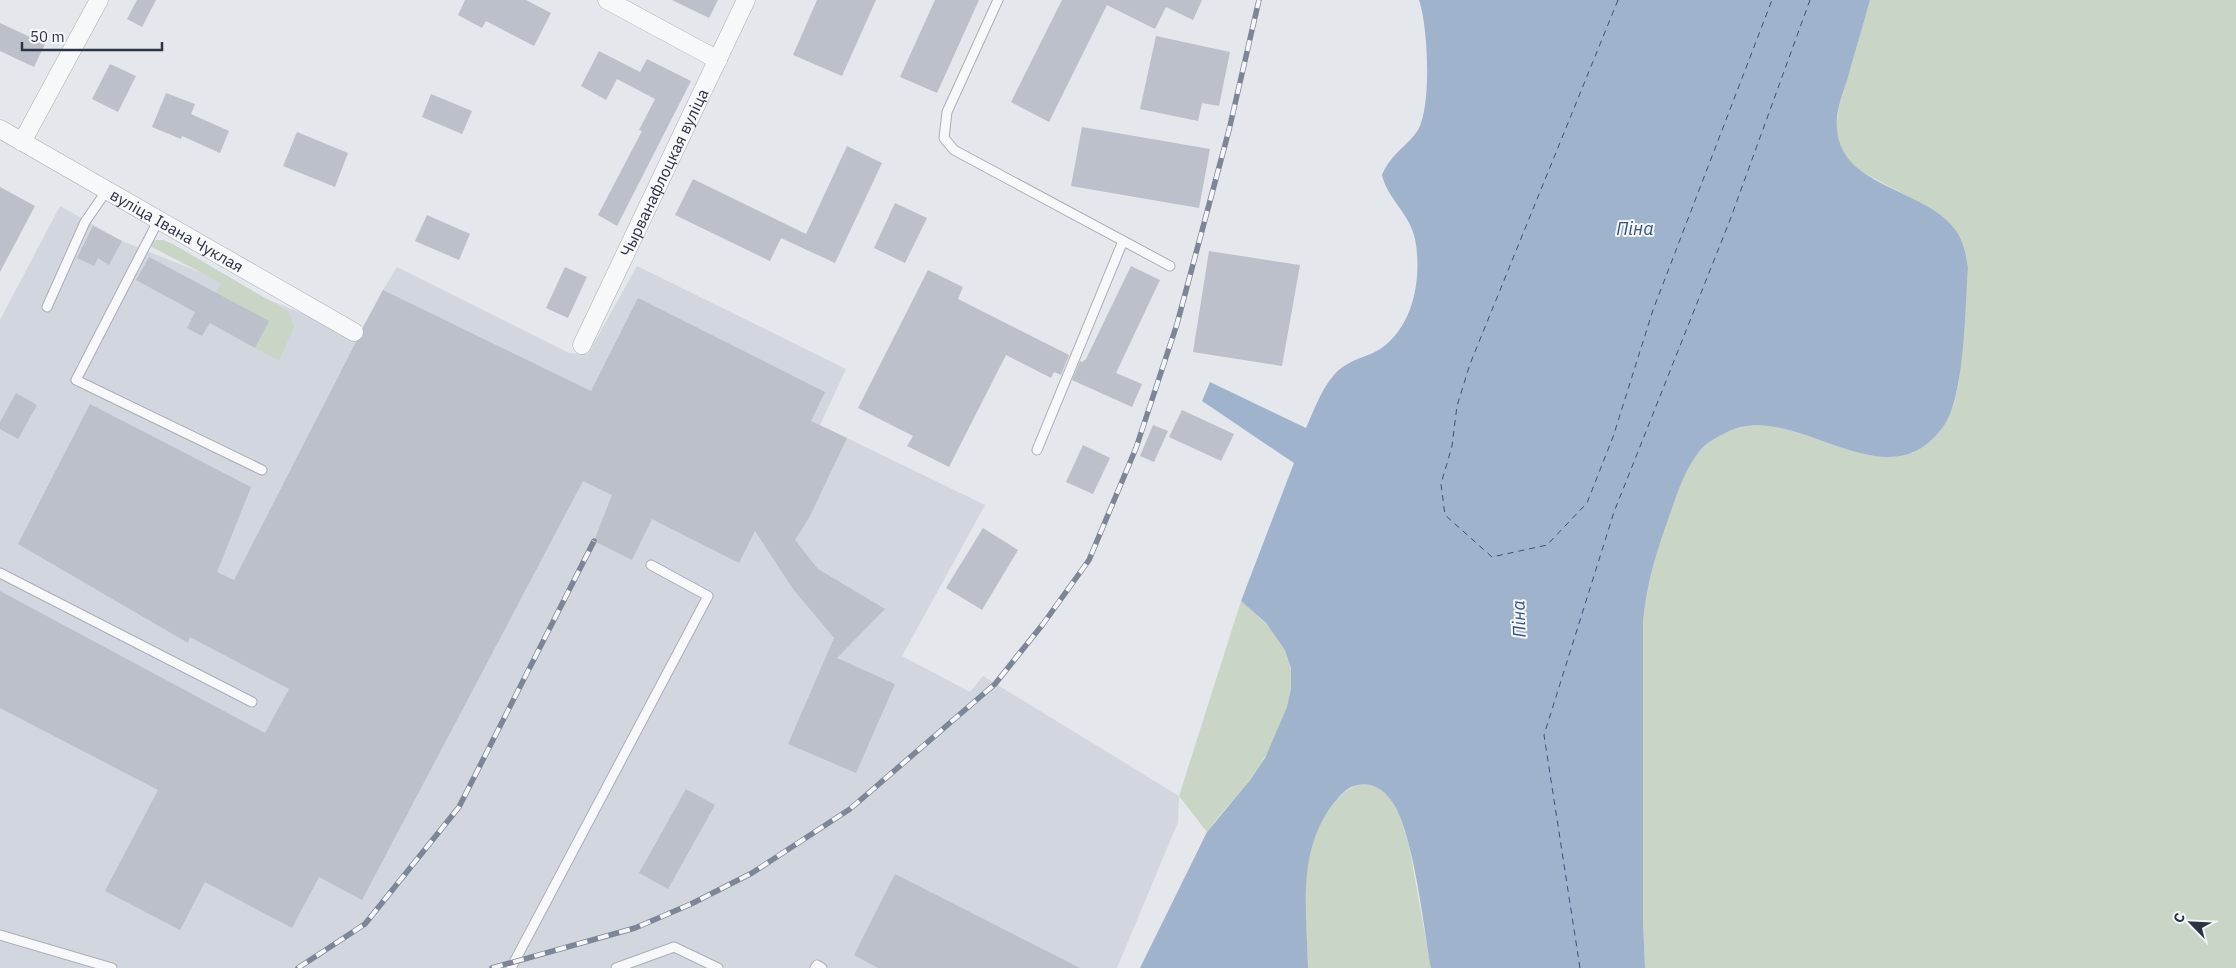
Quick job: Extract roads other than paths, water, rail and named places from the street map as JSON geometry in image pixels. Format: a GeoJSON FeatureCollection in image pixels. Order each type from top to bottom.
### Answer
{"type":"FeatureCollection","features":[{"type":"Feature","properties":{"kind":"street"},"geometry":{"type":"LineString","coordinates":[[22,142],[98,0]]}},
{"type":"Feature","properties":{"kind":"street"},"geometry":{"type":"LineString","coordinates":[[607,0],[718,60]]}},
{"type":"Feature","properties":{"kind":"street","name":"Чырванафлоцкая вуліца"},"geometry":{"type":"LineString","coordinates":[[582,345],[746,0]]}},
{"type":"Feature","properties":{"kind":"street","name":"вуліца Івана Чуклая"},"geometry":{"type":"LineString","coordinates":[[0,129],[354,332]]}},
{"type":"Feature","properties":{"kind":"lane"},"geometry":{"type":"LineString","coordinates":[[998,0],[948,112],[944,138],[954,150],[1170,266]]}},
{"type":"Feature","properties":{"kind":"lane"},"geometry":{"type":"LineString","coordinates":[[47,307],[86,222],[107,190]]}},
{"type":"Feature","properties":{"kind":"lane"},"geometry":{"type":"LineString","coordinates":[[158,221],[76,380],[262,470]]}},
{"type":"Feature","properties":{"kind":"lane"},"geometry":{"type":"LineString","coordinates":[[1037,450],[1123,241]]}},
{"type":"Feature","properties":{"kind":"lane"},"geometry":{"type":"LineString","coordinates":[[511,968],[708,596],[651,565]]}},
{"type":"Feature","properties":{"kind":"lane"},"geometry":{"type":"LineString","coordinates":[[0,573],[252,702]]}},
{"type":"Feature","properties":{"kind":"lane"},"geometry":{"type":"LineString","coordinates":[[0,935],[112,968]]}},
{"type":"Feature","properties":{"kind":"lane"},"geometry":{"type":"LineString","coordinates":[[616,968],[674,947],[718,968]]}},
{"type":"Feature","properties":{"kind":"lane"},"geometry":{"type":"LineString","coordinates":[[815,968],[817,965],[822,968]]}},
{"type":"Feature","properties":{"kind":"water","name":"Піна"},"geometry":{"type":"Polygon","coordinates":[[[1419,0],[1870,0],[1840,103],[1837,129],[1842,149],[1853,164],[1869,176],[1944,217],[1957,232],[1961,241],[1968,268],[1963,349],[1957,392],[1952,410],[1945,424],[1922,448],[1896,456],[1869,455],[1781,428],[1752,426],[1725,433],[1710,442],[1700,450],[1689,466],[1676,496],[1657,552],[1647,592],[1643,621],[1643,920],[1645,968],[1431,968],[1416,879],[1405,831],[1398,812],[1390,799],[1378,788],[1364,784],[1351,787],[1338,798],[1322,822],[1314,841],[1306,882],[1308,968],[1140,968],[1207,832],[1250,780],[1265,758],[1287,707],[1291,688],[1291,668],[1285,650],[1266,623],[1241,601],[1294,463],[1202,401],[1210,382],[1306,428],[1315,407],[1334,375],[1346,365],[1383,347],[1394,337],[1402,325],[1414,298],[1417,253],[1412,230],[1389,191],[1382,175],[1390,161],[1418,130],[1422,118],[1427,85],[1427,65],[1425,28],[1419,0]]]}},
{"type":"Feature","properties":{"kind":"railway"},"geometry":{"type":"LineString","coordinates":[[492,968],[635,928],[691,904],[752,873],[850,809],[995,684],[1043,624],[1089,560],[1136,448],[1177,324],[1229,130],[1259,0]]}},
{"type":"Feature","properties":{"kind":"railway"},"geometry":{"type":"LineString","coordinates":[[298,968],[365,924],[459,807],[594,541]]}}]}
